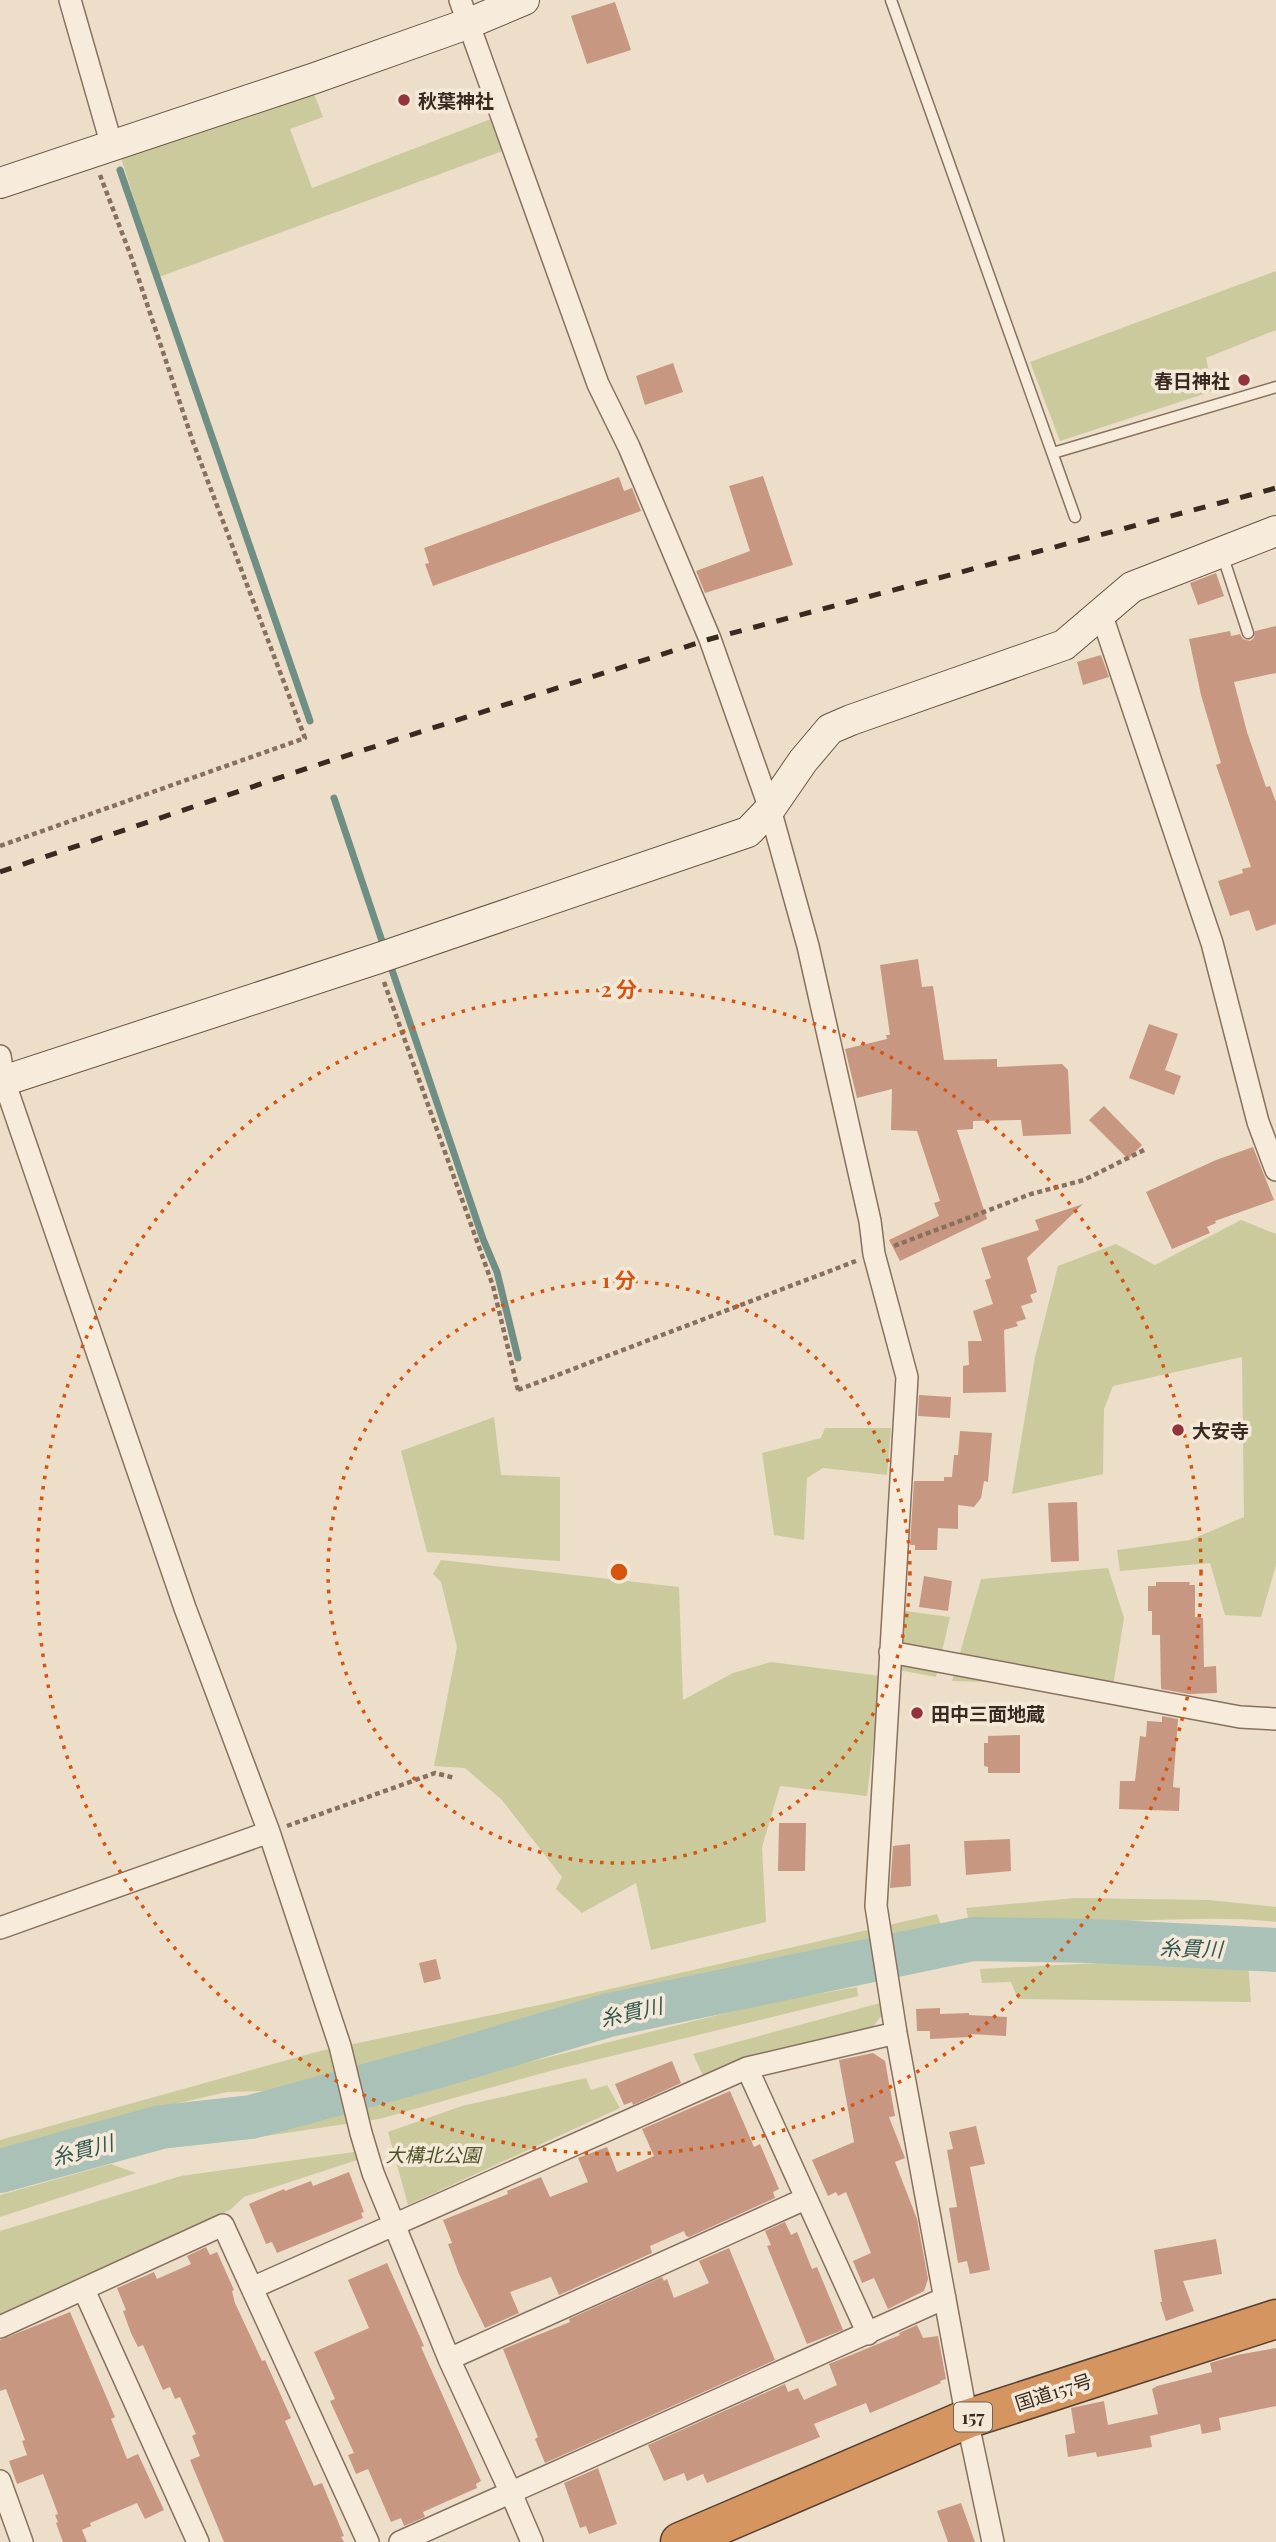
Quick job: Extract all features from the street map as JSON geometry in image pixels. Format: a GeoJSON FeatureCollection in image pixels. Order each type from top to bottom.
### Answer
{"type":"FeatureCollection","features":[{"type":"Feature","properties":{"kind":"highway","name":"国道157号"},"geometry":{"type":"LineString","coordinates":[[680,2542],[967,2419],[1276,2319]]}},
{"type":"Feature","properties":{"kind":"street"},"geometry":{"type":"LineString","coordinates":[[70,0],[102,150]]}},
{"type":"Feature","properties":{"kind":"street"},"geometry":{"type":"LineString","coordinates":[[0,183],[102,150],[464,12],[524,0]]}},
{"type":"Feature","properties":{"kind":"street"},"geometry":{"type":"LineString","coordinates":[[464,12],[598,384],[629,447],[710,639],[770,809],[808,946],[870,1221],[874,1254],[887,1294],[907,1377],[876,1906],[896,2033],[967,2419],[993,2542]]}},
{"type":"Feature","properties":{"kind":"street"},"geometry":{"type":"LineString","coordinates":[[532,2542],[449,2359],[373,2173],[340,2046],[270,1832],[185,1608],[1,1073],[376,959],[748,832],[770,809],[803,761],[830,729],[1064,645],[1132,587],[1276,531]]}},
{"type":"Feature","properties":{"kind":"street"},"geometry":{"type":"LineString","coordinates":[[1101,613],[1212,943],[1258,1122],[1276,1170]]}},
{"type":"Feature","properties":{"kind":"street"},"geometry":{"type":"LineString","coordinates":[[890,1652],[1240,1717],[1276,1719]]}},
{"type":"Feature","properties":{"kind":"street"},"geometry":{"type":"LineString","coordinates":[[0,1928],[270,1832]]}},
{"type":"Feature","properties":{"kind":"street"},"geometry":{"type":"LineString","coordinates":[[252,2288],[747,2068],[896,2033]]}},
{"type":"Feature","properties":{"kind":"street"},"geometry":{"type":"LineString","coordinates":[[747,2068],[867,2334]]}},
{"type":"Feature","properties":{"kind":"street"},"geometry":{"type":"LineString","coordinates":[[449,2359],[805,2199]]}},
{"type":"Feature","properties":{"kind":"street"},"geometry":{"type":"LineString","coordinates":[[0,2327],[223,2225],[368,2542]]}},
{"type":"Feature","properties":{"kind":"street"},"geometry":{"type":"LineString","coordinates":[[83,2290],[198,2542]]}},
{"type":"Feature","properties":{"kind":"street"},"geometry":{"type":"LineString","coordinates":[[400,2542],[945,2298]]}},
{"type":"Feature","properties":{"kind":"street"},"geometry":{"type":"LineString","coordinates":[[0,2481],[22,2542]]}},
{"type":"Feature","properties":{"kind":"lane"},"geometry":{"type":"LineString","coordinates":[[891,0],[1075,517]]}},
{"type":"Feature","properties":{"kind":"lane"},"geometry":{"type":"LineString","coordinates":[[1053,453],[1276,387]]}},
{"type":"Feature","properties":{"kind":"lane"},"geometry":{"type":"LineString","coordinates":[[1221,551],[1248,633]]}},
{"type":"Feature","properties":{"kind":"path"},"geometry":{"type":"LineString","coordinates":[[0,846],[305,738],[197,454],[132,259],[102,150]]}},
{"type":"Feature","properties":{"kind":"path"},"geometry":{"type":"LineString","coordinates":[[376,959],[493,1286],[515,1388],[1031,1194],[1084,1180],[1144,1150]]}},
{"type":"Feature","properties":{"kind":"path"},"geometry":{"type":"LineString","coordinates":[[270,1832],[435,1773],[455,1778]]}},
{"type":"Feature","properties":{"kind":"green space"},"geometry":{"type":"Polygon","coordinates":[[[314,94],[323,117],[290,129],[312,188],[496,117],[508,149],[159,277],[121,158],[314,94]]]}},
{"type":"Feature","properties":{"kind":"green space"},"geometry":{"type":"Polygon","coordinates":[[[1276,271],[1276,330],[1206,358],[1213,391],[1060,441],[1030,362],[1276,271]]]}},
{"type":"Feature","properties":{"kind":"green space"},"geometry":{"type":"Polygon","coordinates":[[[1241,1220],[1276,1234],[1276,1565],[1261,1617],[1225,1615],[1210,1563],[1120,1571],[1117,1550],[1190,1540],[1244,1517],[1242,1357],[1113,1386],[1104,1409],[1103,1474],[1012,1494],[1035,1357],[1058,1266],[1116,1244],[1155,1265],[1241,1220]]]}},
{"type":"Feature","properties":{"kind":"green space"},"geometry":{"type":"Polygon","coordinates":[[[494,1417],[501,1475],[560,1477],[560,1561],[427,1552],[401,1451],[494,1417]]]}},
{"type":"Feature","properties":{"kind":"green space"},"geometry":{"type":"Polygon","coordinates":[[[825,1428],[891,1428],[887,1475],[823,1468],[807,1478],[804,1540],[774,1535],[762,1453],[821,1438],[825,1428]]]}},
{"type":"Feature","properties":{"kind":"green space"},"geometry":{"type":"Polygon","coordinates":[[[441,1560],[679,1587],[683,1700],[733,1673],[771,1662],[881,1676],[867,1796],[780,1786],[762,1847],[766,1922],[651,1950],[636,1883],[582,1913],[556,1889],[562,1877],[502,1800],[465,1768],[434,1766],[457,1647],[441,1582],[433,1574],[441,1560]]]}},
{"type":"Feature","properties":{"kind":"green space"},"geometry":{"type":"Polygon","coordinates":[[[1108,1568],[1124,1618],[1113,1686],[952,1681],[981,1579],[1108,1568]]]}},
{"type":"Feature","properties":{"kind":"green space"},"geometry":{"type":"Polygon","coordinates":[[[905,1611],[950,1617],[936,1677],[899,1670],[905,1611]]]}},
{"type":"Feature","properties":{"kind":"green space"},"geometry":{"type":"Polygon","coordinates":[[[1075,1898],[1209,1900],[1276,1907],[1276,1922],[1230,1919],[1153,1920],[971,1931],[966,1908],[1075,1898]]]}},
{"type":"Feature","properties":{"kind":"green space"},"geometry":{"type":"Polygon","coordinates":[[[937,1914],[943,1930],[659,1988],[473,2042],[269,2091],[227,2092],[148,2110],[0,2157],[0,2140],[320,2051],[549,2003],[937,1914]]]}},
{"type":"Feature","properties":{"kind":"green space"},"geometry":{"type":"Polygon","coordinates":[[[1174,1959],[1248,1962],[1251,2002],[1018,1999],[1011,1982],[982,1983],[980,1969],[1174,1959]]]}},
{"type":"Feature","properties":{"kind":"green space"},"geometry":{"type":"Polygon","coordinates":[[[857,1987],[858,1996],[550,2071],[379,2119],[246,2139],[235,2126],[321,2114],[766,2003],[857,1987]]]}},
{"type":"Feature","properties":{"kind":"green space"},"geometry":{"type":"Polygon","coordinates":[[[880,2003],[882,2015],[872,2028],[710,2091],[693,2054],[880,2003]]]}},
{"type":"Feature","properties":{"kind":"green space","name":"大構北公園"},"geometry":{"type":"Polygon","coordinates":[[[586,2078],[591,2090],[607,2085],[620,2108],[408,2205],[388,2132],[462,2106],[586,2078]]]}},
{"type":"Feature","properties":{"kind":"green space"},"geometry":{"type":"Polygon","coordinates":[[[354,2152],[357,2160],[244,2197],[230,2210],[0,2315],[0,2231],[181,2176],[354,2152]]]}},
{"type":"Feature","properties":{"kind":"green space"},"geometry":{"type":"Polygon","coordinates":[[[111,2164],[136,2173],[0,2217],[0,2195],[111,2164]]]}},
{"type":"Feature","properties":{"kind":"building"},"geometry":{"type":"Polygon","coordinates":[[[615,2],[631,50],[587,64],[571,16],[615,2]]]}},
{"type":"Feature","properties":{"kind":"building"},"geometry":{"type":"Polygon","coordinates":[[[673,363],[683,392],[645,405],[636,376],[673,363]]]}},
{"type":"Feature","properties":{"kind":"building"},"geometry":{"type":"Polygon","coordinates":[[[763,476],[793,565],[705,593],[696,571],[750,551],[729,486],[763,476]]]}},
{"type":"Feature","properties":{"kind":"building"},"geometry":{"type":"Polygon","coordinates":[[[619,477],[624,491],[632,488],[641,511],[433,586],[425,564],[429,563],[424,548],[619,477]]]}},
{"type":"Feature","properties":{"kind":"building"},"geometry":{"type":"Polygon","coordinates":[[[1216,573],[1224,596],[1198,605],[1190,583],[1216,573]]]}},
{"type":"Feature","properties":{"kind":"building"},"geometry":{"type":"Polygon","coordinates":[[[1276,626],[1276,673],[1234,682],[1247,732],[1266,787],[1270,786],[1276,802],[1276,924],[1256,931],[1249,910],[1230,916],[1218,881],[1243,873],[1242,869],[1251,867],[1216,765],[1221,763],[1201,695],[1189,639],[1230,631],[1231,636],[1240,634],[1243,639],[1250,641],[1254,638],[1255,631],[1276,626]]]}},
{"type":"Feature","properties":{"kind":"building"},"geometry":{"type":"Polygon","coordinates":[[[1101,655],[1109,677],[1083,685],[1077,662],[1101,655]]]}},
{"type":"Feature","properties":{"kind":"building"},"geometry":{"type":"Polygon","coordinates":[[[918,959],[922,987],[933,986],[944,1060],[997,1059],[997,1067],[1062,1064],[1068,1070],[1071,1134],[1023,1136],[1021,1120],[973,1121],[973,1129],[957,1130],[987,1219],[900,1261],[889,1240],[939,1216],[934,1203],[940,1201],[917,1131],[891,1130],[892,1089],[857,1098],[845,1049],[887,1039],[886,1035],[890,1035],[880,965],[918,959]]]}},
{"type":"Feature","properties":{"kind":"building"},"geometry":{"type":"Polygon","coordinates":[[[1149,1024],[1178,1034],[1165,1070],[1181,1076],[1174,1095],[1129,1078],[1149,1024]]]}},
{"type":"Feature","properties":{"kind":"building"},"geometry":{"type":"Polygon","coordinates":[[[1104,1106],[1142,1145],[1128,1159],[1089,1120],[1104,1106]]]}},
{"type":"Feature","properties":{"kind":"building"},"geometry":{"type":"Polygon","coordinates":[[[1253,1147],[1274,1200],[1215,1221],[1216,1223],[1207,1227],[1210,1233],[1172,1249],[1146,1192],[1216,1160],[1253,1147]]]}},
{"type":"Feature","properties":{"kind":"building"},"geometry":{"type":"Polygon","coordinates":[[[1083,1204],[1027,1258],[1037,1292],[1030,1295],[1033,1302],[1021,1306],[1026,1319],[1016,1322],[1018,1326],[1004,1330],[1006,1392],[963,1393],[963,1366],[969,1365],[968,1341],[982,1341],[973,1311],[993,1304],[985,1280],[991,1278],[981,1248],[1039,1230],[1035,1220],[1083,1204]]]}},
{"type":"Feature","properties":{"kind":"building"},"geometry":{"type":"Polygon","coordinates":[[[919,1395],[951,1397],[950,1418],[918,1416],[919,1395]]]}},
{"type":"Feature","properties":{"kind":"building"},"geometry":{"type":"Polygon","coordinates":[[[960,1431],[992,1433],[988,1482],[984,1481],[981,1498],[974,1507],[958,1505],[958,1529],[938,1528],[937,1550],[915,1550],[915,1545],[910,1545],[914,1481],[944,1481],[944,1477],[952,1477],[954,1455],[958,1455],[960,1431]]]}},
{"type":"Feature","properties":{"kind":"building"},"geometry":{"type":"Polygon","coordinates":[[[1077,1502],[1079,1561],[1051,1562],[1048,1503],[1077,1502]]]}},
{"type":"Feature","properties":{"kind":"building"},"geometry":{"type":"Polygon","coordinates":[[[924,1576],[952,1581],[948,1611],[919,1607],[924,1576]]]}},
{"type":"Feature","properties":{"kind":"building"},"geometry":{"type":"Polygon","coordinates":[[[1156,1582],[1190,1582],[1189,1585],[1195,1585],[1195,1617],[1203,1618],[1204,1667],[1216,1666],[1217,1693],[1189,1694],[1161,1689],[1160,1635],[1152,1635],[1152,1611],[1148,1611],[1148,1586],[1156,1586],[1156,1582]]]}},
{"type":"Feature","properties":{"kind":"building"},"geometry":{"type":"Polygon","coordinates":[[[1162,1716],[1178,1719],[1173,1787],[1180,1788],[1179,1811],[1119,1809],[1120,1781],[1135,1781],[1140,1736],[1146,1737],[1147,1721],[1162,1722],[1162,1716]]]}},
{"type":"Feature","properties":{"kind":"building"},"geometry":{"type":"Polygon","coordinates":[[[1020,1735],[1020,1773],[988,1773],[988,1767],[984,1766],[984,1743],[988,1743],[988,1736],[1020,1735]]]}},
{"type":"Feature","properties":{"kind":"building"},"geometry":{"type":"Polygon","coordinates":[[[779,1823],[806,1823],[805,1871],[778,1871],[779,1823]]]}},
{"type":"Feature","properties":{"kind":"building"},"geometry":{"type":"Polygon","coordinates":[[[1010,1839],[1011,1871],[966,1875],[964,1841],[1010,1839]]]}},
{"type":"Feature","properties":{"kind":"building"},"geometry":{"type":"Polygon","coordinates":[[[910,1844],[911,1886],[890,1888],[893,1846],[910,1844]]]}},
{"type":"Feature","properties":{"kind":"building"},"geometry":{"type":"Polygon","coordinates":[[[436,1959],[441,1979],[424,1983],[419,1963],[436,1959]]]}},
{"type":"Feature","properties":{"kind":"building"},"geometry":{"type":"Polygon","coordinates":[[[940,2008],[940,2014],[969,2013],[1007,2017],[1006,2036],[969,2034],[969,2037],[930,2039],[930,2031],[917,2031],[916,2009],[940,2008]]]}},
{"type":"Feature","properties":{"kind":"building"},"geometry":{"type":"Polygon","coordinates":[[[873,2053],[885,2061],[895,2116],[889,2117],[905,2158],[895,2162],[917,2219],[928,2279],[924,2291],[888,2309],[874,2278],[862,2283],[853,2261],[871,2253],[846,2192],[838,2196],[836,2192],[828,2196],[812,2160],[854,2142],[839,2060],[873,2053]]]}},
{"type":"Feature","properties":{"kind":"building"},"geometry":{"type":"Polygon","coordinates":[[[672,2061],[681,2083],[633,2105],[632,2102],[624,2105],[615,2084],[672,2061]]]}},
{"type":"Feature","properties":{"kind":"building"},"geometry":{"type":"Polygon","coordinates":[[[730,2091],[754,2147],[760,2144],[779,2189],[773,2192],[775,2198],[689,2237],[684,2231],[650,2246],[652,2253],[559,2295],[551,2277],[510,2292],[519,2313],[485,2328],[459,2274],[443,2220],[508,2194],[507,2191],[541,2177],[550,2197],[588,2182],[578,2158],[607,2147],[617,2172],[654,2156],[642,2129],[730,2091]]]}},
{"type":"Feature","properties":{"kind":"building"},"geometry":{"type":"Polygon","coordinates":[[[976,2126],[985,2164],[970,2167],[990,2270],[970,2274],[967,2261],[958,2263],[949,2208],[957,2207],[947,2150],[953,2149],[949,2132],[976,2126]]]}},
{"type":"Feature","properties":{"kind":"building"},"geometry":{"type":"Polygon","coordinates":[[[349,2172],[364,2212],[361,2213],[363,2218],[277,2253],[272,2242],[266,2244],[249,2204],[284,2189],[285,2191],[311,2181],[313,2186],[349,2172]]]}},
{"type":"Feature","properties":{"kind":"building"},"geometry":{"type":"Polygon","coordinates":[[[785,2222],[791,2235],[797,2232],[812,2269],[817,2267],[843,2330],[807,2344],[767,2246],[771,2245],[765,2231],[785,2222]]]}},
{"type":"Feature","properties":{"kind":"building"},"geometry":{"type":"Polygon","coordinates":[[[1216,2239],[1222,2274],[1183,2281],[1194,2311],[1166,2321],[1160,2302],[1154,2250],[1216,2239]]]}},
{"type":"Feature","properties":{"kind":"building"},"geometry":{"type":"Polygon","coordinates":[[[206,2247],[210,2255],[217,2252],[234,2290],[235,2303],[291,2418],[285,2421],[314,2486],[322,2483],[344,2542],[224,2542],[190,2460],[200,2456],[192,2436],[196,2434],[180,2397],[175,2399],[170,2387],[163,2390],[143,2345],[138,2347],[117,2288],[154,2272],[157,2279],[191,2264],[187,2256],[206,2247]]]}},
{"type":"Feature","properties":{"kind":"building"},"geometry":{"type":"Polygon","coordinates":[[[729,2248],[775,2360],[545,2463],[535,2439],[538,2437],[503,2349],[570,2322],[569,2319],[662,2277],[664,2281],[667,2279],[674,2298],[709,2283],[699,2261],[729,2248]]]}},
{"type":"Feature","properties":{"kind":"building"},"geometry":{"type":"Polygon","coordinates":[[[387,2263],[481,2481],[476,2484],[477,2488],[423,2512],[425,2517],[404,2526],[401,2518],[391,2522],[368,2469],[356,2474],[348,2455],[354,2453],[330,2401],[335,2399],[314,2352],[369,2328],[348,2280],[387,2263]]]}},
{"type":"Feature","properties":{"kind":"building"},"geometry":{"type":"Polygon","coordinates":[[[70,2312],[115,2417],[111,2419],[127,2459],[138,2454],[164,2510],[145,2519],[137,2503],[90,2523],[91,2526],[82,2530],[87,2542],[63,2542],[56,2523],[58,2522],[55,2515],[58,2514],[43,2474],[17,2484],[9,2461],[27,2455],[22,2441],[25,2440],[6,2389],[0,2391],[0,2340],[70,2312]]]}},
{"type":"Feature","properties":{"kind":"building"},"geometry":{"type":"Polygon","coordinates":[[[917,2325],[923,2338],[938,2336],[946,2379],[940,2381],[941,2383],[870,2413],[866,2403],[814,2424],[820,2437],[707,2483],[703,2474],[687,2481],[684,2473],[664,2481],[648,2445],[785,2384],[788,2392],[798,2388],[804,2400],[837,2385],[829,2364],[900,2335],[899,2333],[917,2325]]]}},
{"type":"Feature","properties":{"kind":"building"},"geometry":{"type":"Polygon","coordinates":[[[1276,2348],[1276,2406],[1219,2418],[1221,2430],[1202,2434],[1200,2424],[1150,2436],[1152,2447],[1097,2457],[1096,2452],[1068,2457],[1065,2435],[1075,2433],[1071,2408],[1104,2401],[1108,2425],[1158,2414],[1152,2389],[1157,2386],[1212,2372],[1210,2363],[1276,2348]]]}},
{"type":"Feature","properties":{"kind":"building"},"geometry":{"type":"Polygon","coordinates":[[[598,2468],[617,2524],[589,2534],[586,2526],[580,2528],[564,2483],[598,2468]]]}},
{"type":"Feature","properties":{"kind":"building"},"geometry":{"type":"Polygon","coordinates":[[[961,2503],[975,2542],[948,2542],[937,2511],[961,2503]]]}},
{"type":"Feature","properties":{"kind":"waterway"},"geometry":{"type":"LineString","coordinates":[[120,170],[310,721]]}},
{"type":"Feature","properties":{"kind":"waterway"},"geometry":{"type":"LineString","coordinates":[[334,798],[385,950]]}},
{"type":"Feature","properties":{"kind":"waterway"},"geometry":{"type":"LineString","coordinates":[[389,961],[483,1239],[497,1272],[518,1358]]}},
{"type":"Feature","properties":{"kind":"waterway","name":"糸貫川"},"geometry":{"type":"LineString","coordinates":[[0,2171],[161,2127],[251,2117],[435,2067],[609,2015],[973,1939],[1094,1941],[1276,1950]]}},
{"type":"Feature","properties":{"kind":"railway"},"geometry":{"type":"LineString","coordinates":[[0,872],[314,766],[710,639],[1276,488]]}},
{"type":"Feature","properties":{"kind":"place","name":"秋葉神社"},"geometry":{"type":"Point","coordinates":[404,100]}},
{"type":"Feature","properties":{"kind":"place","name":"春日神社"},"geometry":{"type":"Point","coordinates":[1244,380]}},
{"type":"Feature","properties":{"kind":"place","name":"大安寺"},"geometry":{"type":"Point","coordinates":[1178,1430]}},
{"type":"Feature","properties":{"kind":"place","name":"田中三面地蔵"},"geometry":{"type":"Point","coordinates":[917,1713]}}]}
